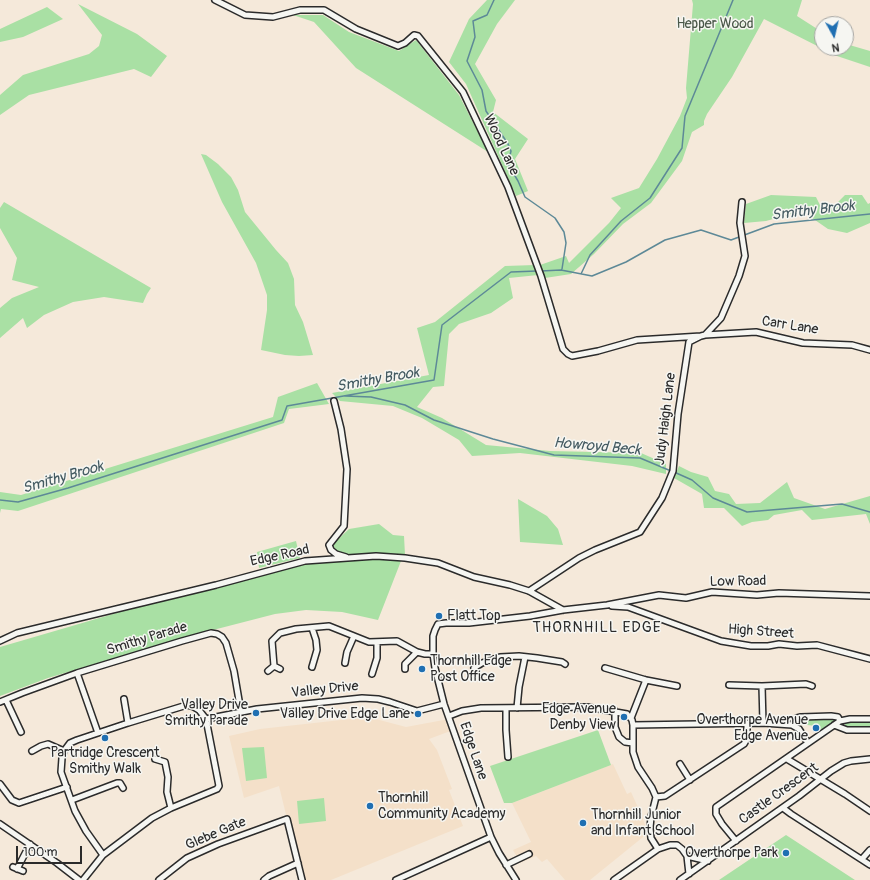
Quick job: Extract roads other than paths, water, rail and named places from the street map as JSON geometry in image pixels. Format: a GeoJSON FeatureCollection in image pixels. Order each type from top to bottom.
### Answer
{"type":"FeatureCollection","features":[{"type":"Feature","properties":{"kind":"street","name":"Wood Lane"},"geometry":{"type":"LineString","coordinates":[[215,0],[246,15],[273,17],[300,10],[324,10],[356,29],[398,46],[405,43],[414,35],[418,36],[463,92],[486,139],[511,194],[541,276],[563,349],[572,356],[598,351],[637,340],[687,340]]}},
{"type":"Feature","properties":{"kind":"street"},"geometry":{"type":"LineString","coordinates":[[687,340],[703,335],[721,318],[739,276],[745,256],[740,222],[742,202]]}},
{"type":"Feature","properties":{"kind":"street","name":"Carr Lane"},"geometry":{"type":"LineString","coordinates":[[703,335],[756,332],[803,343],[852,345],[870,350]]}},
{"type":"Feature","properties":{"kind":"street","name":"Judy Haigh Lane"},"geometry":{"type":"LineString","coordinates":[[529,591],[595,550],[640,532],[662,498],[673,471],[687,340]]}},
{"type":"Feature","properties":{"kind":"street"},"geometry":{"type":"LineString","coordinates":[[334,401],[341,429],[347,468],[344,526],[329,545],[331,550],[336,554],[348,558]]}},
{"type":"Feature","properties":{"kind":"street","name":"Edge Road"},"geometry":{"type":"LineString","coordinates":[[0,641],[17,633],[305,561],[376,556],[405,558],[438,563],[474,577],[529,591],[563,610]]}},
{"type":"Feature","properties":{"kind":"street","name":"Low Road"},"geometry":{"type":"LineString","coordinates":[[608,605],[659,595],[686,598],[712,592],[757,595],[779,593],[870,596]]}},
{"type":"Feature","properties":{"kind":"street"},"geometry":{"type":"LineString","coordinates":[[563,610],[608,605]]}},
{"type":"Feature","properties":{"kind":"street","name":"High Street"},"geometry":{"type":"LineString","coordinates":[[608,605],[628,607],[721,641],[751,646],[768,646],[779,644],[797,646],[817,645],[870,659]]}},
{"type":"Feature","properties":{"kind":"street","name":"Edge Lane"},"geometry":{"type":"LineString","coordinates":[[516,880],[491,837],[444,704],[433,654],[434,630],[438,624],[469,623],[530,616],[563,610]]}},
{"type":"Feature","properties":{"kind":"street"},"geometry":{"type":"LineString","coordinates":[[274,666],[272,641],[280,633],[296,629],[329,626],[369,642],[377,643],[397,641],[417,652],[433,654]]}},
{"type":"Feature","properties":{"kind":"street"},"geometry":{"type":"LineString","coordinates":[[312,628],[316,640],[317,650],[312,667]]}},
{"type":"Feature","properties":{"kind":"street","name":"Smithy Parade"},"geometry":{"type":"LineString","coordinates":[[0,702],[77,673],[211,633],[222,637],[226,643],[234,671],[241,712]]}},
{"type":"Feature","properties":{"kind":"street"},"geometry":{"type":"LineString","coordinates":[[345,663],[347,652],[354,636]]}},
{"type":"Feature","properties":{"kind":"street"},"geometry":{"type":"LineString","coordinates":[[372,674],[377,658],[377,643]]}},
{"type":"Feature","properties":{"kind":"street"},"geometry":{"type":"LineString","coordinates":[[405,669],[405,664],[417,652]]}},
{"type":"Feature","properties":{"kind":"street"},"geometry":{"type":"LineString","coordinates":[[474,668],[482,663],[500,657],[525,657],[562,662],[565,664]]}},
{"type":"Feature","properties":{"kind":"street"},"geometry":{"type":"LineString","coordinates":[[517,708],[519,687],[525,657]]}},
{"type":"Feature","properties":{"kind":"street"},"geometry":{"type":"LineString","coordinates":[[274,666],[280,669]]}},
{"type":"Feature","properties":{"kind":"street"},"geometry":{"type":"LineString","coordinates":[[268,670],[274,666]]}},
{"type":"Feature","properties":{"kind":"street"},"geometry":{"type":"LineString","coordinates":[[605,668],[646,680],[677,686]]}},
{"type":"Feature","properties":{"kind":"street"},"geometry":{"type":"LineString","coordinates":[[77,673],[98,733]]}},
{"type":"Feature","properties":{"kind":"street"},"geometry":{"type":"LineString","coordinates":[[631,718],[646,680]]}},
{"type":"Feature","properties":{"kind":"street"},"geometry":{"type":"LineString","coordinates":[[729,685],[762,686],[806,684],[812,686]]}},
{"type":"Feature","properties":{"kind":"street"},"geometry":{"type":"LineString","coordinates":[[762,686],[763,723]]}},
{"type":"Feature","properties":{"kind":"street","name":"Valley Drive"},"geometry":{"type":"LineString","coordinates":[[206,719],[241,712],[362,698],[378,699],[390,702],[417,712],[444,704]]}},
{"type":"Feature","properties":{"kind":"street"},"geometry":{"type":"LineString","coordinates":[[124,699],[128,723]]}},
{"type":"Feature","properties":{"kind":"street"},"geometry":{"type":"LineString","coordinates":[[6,700],[21,732]]}},
{"type":"Feature","properties":{"kind":"street"},"geometry":{"type":"LineString","coordinates":[[83,880],[103,854],[152,818],[171,808],[217,789],[219,786],[206,719],[199,710],[194,707],[187,706],[128,723],[70,743],[64,751],[61,766],[62,772],[78,819],[103,854]]}},
{"type":"Feature","properties":{"kind":"street"},"geometry":{"type":"LineString","coordinates":[[449,716],[462,711],[481,708],[587,707],[627,714],[631,718],[633,725],[633,752],[638,767],[652,788],[656,797],[650,828],[651,838],[658,849]]}},
{"type":"Feature","properties":{"kind":"street"},"geometry":{"type":"LineString","coordinates":[[506,708],[508,757]]}},
{"type":"Feature","properties":{"kind":"street"},"geometry":{"type":"LineString","coordinates":[[615,712],[615,728],[619,737],[625,742],[633,743]]}},
{"type":"Feature","properties":{"kind":"street"},"geometry":{"type":"LineString","coordinates":[[792,725],[797,718],[801,717],[831,716],[838,717],[840,721]]}},
{"type":"Feature","properties":{"kind":"street"},"geometry":{"type":"LineString","coordinates":[[736,841],[716,814],[716,807],[840,721],[850,719],[870,719]]}},
{"type":"Feature","properties":{"kind":"street"},"geometry":{"type":"LineString","coordinates":[[633,725],[763,723],[792,725],[799,729],[808,743]]}},
{"type":"Feature","properties":{"kind":"street"},"geometry":{"type":"LineString","coordinates":[[656,797],[665,796],[744,744],[747,739],[747,724]]}},
{"type":"Feature","properties":{"kind":"street"},"geometry":{"type":"LineString","coordinates":[[834,725],[847,730],[870,730]]}},
{"type":"Feature","properties":{"kind":"street"},"geometry":{"type":"LineString","coordinates":[[32,751],[48,744],[64,751]]}},
{"type":"Feature","properties":{"kind":"street"},"geometry":{"type":"LineString","coordinates":[[155,759],[165,762],[168,777],[167,792],[171,808]]}},
{"type":"Feature","properties":{"kind":"street"},"geometry":{"type":"LineString","coordinates":[[787,759],[870,811]]}},
{"type":"Feature","properties":{"kind":"street","name":"Castle Crescent"},"geometry":{"type":"LineString","coordinates":[[680,880],[783,808],[844,763],[870,759]]}},
{"type":"Feature","properties":{"kind":"street"},"geometry":{"type":"LineString","coordinates":[[680,764],[690,780]]}},
{"type":"Feature","properties":{"kind":"street"},"geometry":{"type":"LineString","coordinates":[[72,800],[115,783],[120,783],[123,788]]}},
{"type":"Feature","properties":{"kind":"street"},"geometry":{"type":"LineString","coordinates":[[0,784],[12,800],[19,803],[67,787]]}},
{"type":"Feature","properties":{"kind":"street"},"geometry":{"type":"LineString","coordinates":[[783,808],[870,865]]}},
{"type":"Feature","properties":{"kind":"street","name":"Glebe Gate"},"geometry":{"type":"LineString","coordinates":[[159,880],[187,858],[218,844],[287,820],[298,863]]}},
{"type":"Feature","properties":{"kind":"street"},"geometry":{"type":"LineString","coordinates":[[0,824],[79,880]]}},
{"type":"Feature","properties":{"kind":"street"},"geometry":{"type":"LineString","coordinates":[[396,880],[491,837]]}},
{"type":"Feature","properties":{"kind":"street"},"geometry":{"type":"LineString","coordinates":[[23,871],[15,868],[30,844]]}},
{"type":"Feature","properties":{"kind":"street"},"geometry":{"type":"LineString","coordinates":[[614,880],[658,849],[670,844],[676,845],[682,849],[687,856],[689,874]]}},
{"type":"Feature","properties":{"kind":"street"},"geometry":{"type":"LineString","coordinates":[[862,859],[870,850]]}},
{"type":"Feature","properties":{"kind":"street"},"geometry":{"type":"LineString","coordinates":[[506,865],[529,854]]}},
{"type":"Feature","properties":{"kind":"street"},"geometry":{"type":"LineString","coordinates":[[687,856],[708,861]]}},
{"type":"Feature","properties":{"kind":"street"},"geometry":{"type":"LineString","coordinates":[[264,880],[269,876],[298,863],[302,880]]}},
{"type":"Feature","properties":{"kind":"waterway"},"geometry":{"type":"LineString","coordinates":[[494,0],[487,15],[473,21],[475,37],[467,61],[482,90],[486,111],[511,151],[508,164],[525,197],[555,218],[564,232],[566,243],[562,269]]}},
{"type":"Feature","properties":{"kind":"waterway"},"geometry":{"type":"LineString","coordinates":[[581,274],[590,255],[621,221],[650,198],[682,148],[685,116],[733,0]]}},
{"type":"Feature","properties":{"kind":"waterway","name":"Smithy Brook"},"geometry":{"type":"LineString","coordinates":[[541,271],[561,270],[592,276],[626,262],[665,240],[701,230],[731,240],[774,224],[870,214]]}},
{"type":"Feature","properties":{"kind":"waterway","name":"Smithy Brook"},"geometry":{"type":"LineString","coordinates":[[0,500],[18,502],[68,488],[282,420],[287,406],[434,380],[442,325],[511,272],[537,271]]}},
{"type":"Feature","properties":{"kind":"waterway","name":"Howroyd Beck"},"geometry":{"type":"LineString","coordinates":[[345,396],[371,397],[405,405],[434,420],[493,439],[554,455],[640,458],[671,471]]}},
{"type":"Feature","properties":{"kind":"waterway","name":"Howroyd Beck"},"geometry":{"type":"LineString","coordinates":[[674,472],[692,480],[713,498],[747,512],[842,504],[870,512]]}},
{"type":"Feature","properties":{"kind":"place","name":"Flatt Top"},"geometry":{"type":"Point","coordinates":[439,616]}},
{"type":"Feature","properties":{"kind":"place","name":"Thornhill Edge Post Office"},"geometry":{"type":"Point","coordinates":[422,669]}},
{"type":"Feature","properties":{"kind":"place","name":"Valley Drive Smithy Parade"},"geometry":{"type":"Point","coordinates":[256,713]}},
{"type":"Feature","properties":{"kind":"place","name":"Valley Drive Edge Lane"},"geometry":{"type":"Point","coordinates":[418,714]}},
{"type":"Feature","properties":{"kind":"place","name":"Edge Avenue Denby View"},"geometry":{"type":"Point","coordinates":[624,717]}},
{"type":"Feature","properties":{"kind":"place","name":"Overthorpe Avenue Edge Avenue"},"geometry":{"type":"Point","coordinates":[816,728]}},
{"type":"Feature","properties":{"kind":"place","name":"Partridge Crescent Smithy Walk"},"geometry":{"type":"Point","coordinates":[105,738]}},
{"type":"Feature","properties":{"kind":"place","name":"Thornhill Community Academy"},"geometry":{"type":"Point","coordinates":[370,806]}},
{"type":"Feature","properties":{"kind":"place","name":"Thornhill Junior and Infant School"},"geometry":{"type":"Point","coordinates":[583,823]}},
{"type":"Feature","properties":{"kind":"place","name":"Overthorpe Park"},"geometry":{"type":"Point","coordinates":[786,853]}},
{"type":"Feature","properties":{"kind":"district","name":"THORNHILL EDGE"},"geometry":{"type":"Point","coordinates":[597,628]}},
{"type":"Feature","properties":{"kind":"park label","name":"Hepper Wood"},"geometry":{"type":"Point","coordinates":[715,24]}}]}
